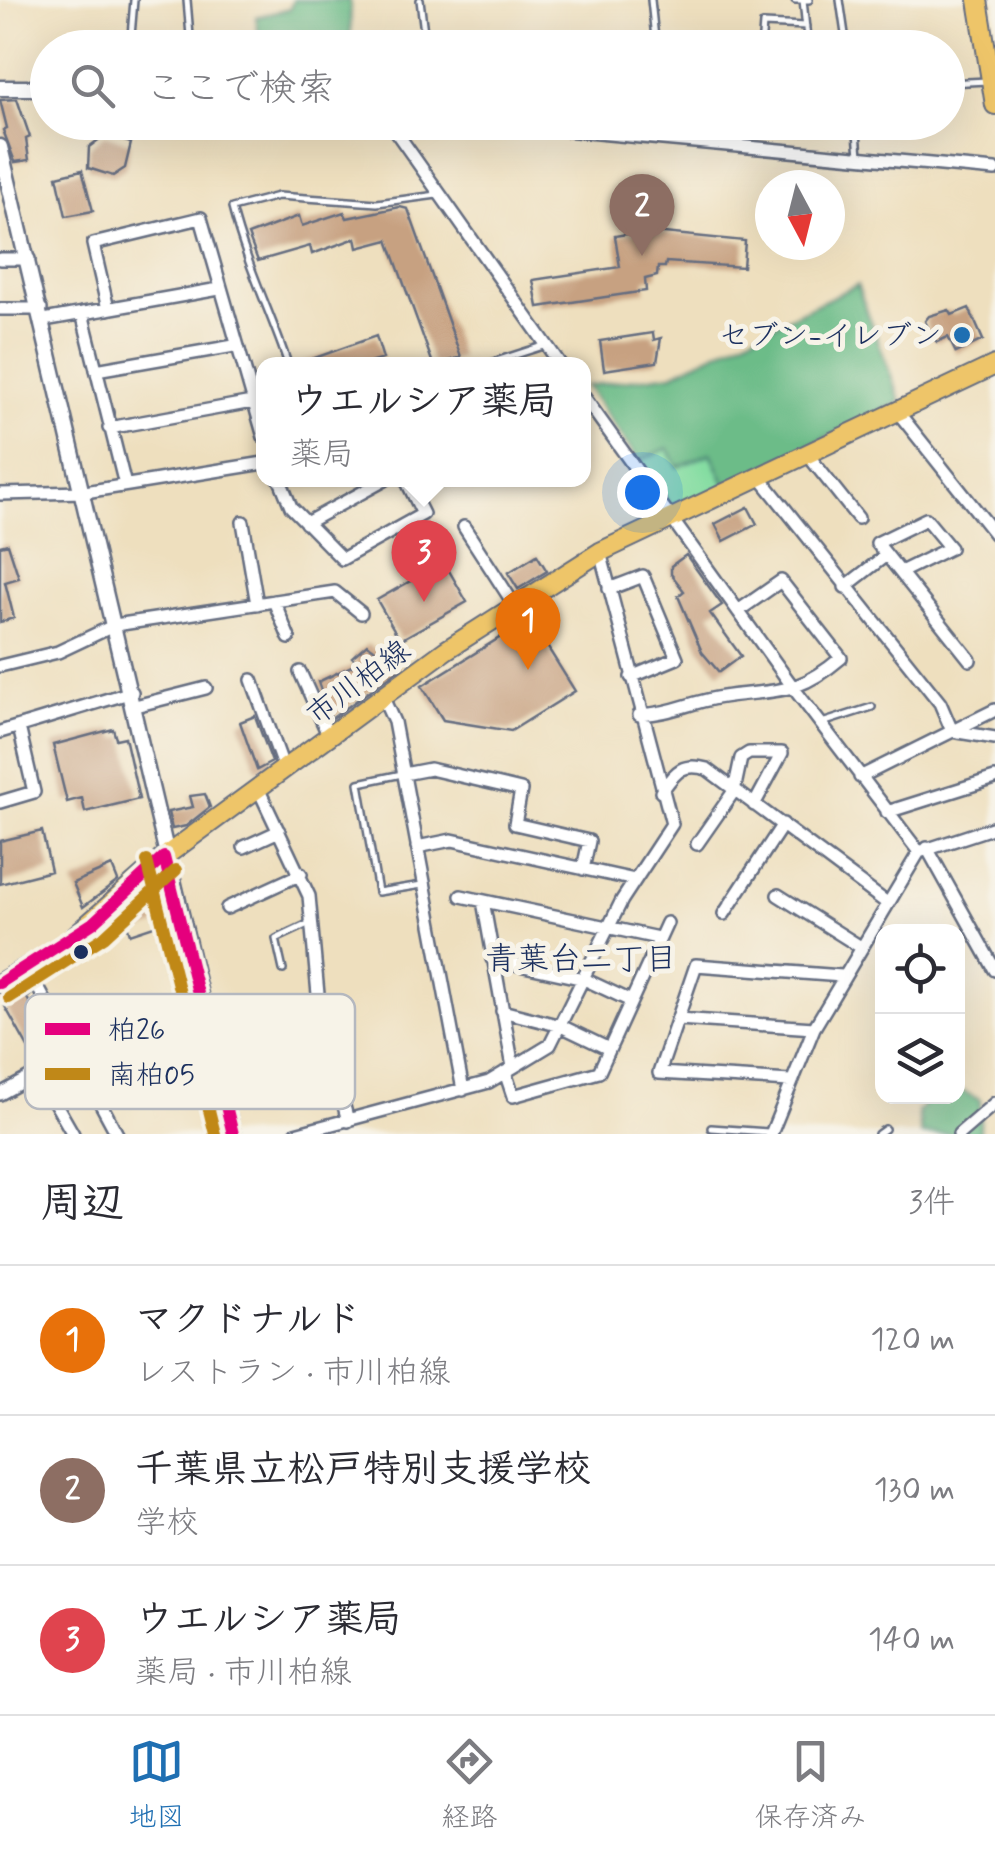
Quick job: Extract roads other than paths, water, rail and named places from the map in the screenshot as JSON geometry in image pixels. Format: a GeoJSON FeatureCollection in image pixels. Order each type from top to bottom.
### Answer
{"type":"FeatureCollection","features":[{"type":"Feature","properties":{"kind":"main road"},"geometry":{"type":"LineString","coordinates":[[978,0],[995,105]]}},
{"type":"Feature","properties":{"kind":"main road","name":"市川柏線"},"geometry":{"type":"LineString","coordinates":[[0,983],[93,923],[164,856],[384,700],[446,650],[600,552],[995,365]]}},
{"type":"Feature","properties":{"kind":"street"},"geometry":{"type":"LineString","coordinates":[[0,88],[30,88]]}},
{"type":"Feature","properties":{"kind":"street"},"geometry":{"type":"LineString","coordinates":[[402,140],[555,357]]}},
{"type":"Feature","properties":{"kind":"street"},"geometry":{"type":"LineString","coordinates":[[664,140],[995,170]]}},
{"type":"Feature","properties":{"kind":"street"},"geometry":{"type":"LineString","coordinates":[[0,146],[134,699],[164,856],[198,994]]}},
{"type":"Feature","properties":{"kind":"street"},"geometry":{"type":"LineString","coordinates":[[108,309],[92,244],[201,218],[256,414]]}},
{"type":"Feature","properties":{"kind":"street"},"geometry":{"type":"LineString","coordinates":[[0,259],[29,260]]}},
{"type":"Feature","properties":{"kind":"street"},"geometry":{"type":"LineString","coordinates":[[0,309],[42,315],[82,314],[220,289]]}},
{"type":"Feature","properties":{"kind":"street"},"geometry":{"type":"LineString","coordinates":[[82,314],[125,485]]}},
{"type":"Feature","properties":{"kind":"street"},"geometry":{"type":"LineString","coordinates":[[96,370],[234,346]]}},
{"type":"Feature","properties":{"kind":"street"},"geometry":{"type":"LineString","coordinates":[[109,428],[252,402]]}},
{"type":"Feature","properties":{"kind":"street"},"geometry":{"type":"LineString","coordinates":[[591,407],[794,690],[887,812],[923,850],[991,955],[995,970]]}},
{"type":"Feature","properties":{"kind":"street"},"geometry":{"type":"LineString","coordinates":[[897,411],[994,532]]}},
{"type":"Feature","properties":{"kind":"street"},"geometry":{"type":"LineString","coordinates":[[807,454],[858,518]]}},
{"type":"Feature","properties":{"kind":"street"},"geometry":{"type":"LineString","coordinates":[[0,494],[85,492],[256,464]]}},
{"type":"Feature","properties":{"kind":"street"},"geometry":{"type":"LineString","coordinates":[[758,476],[940,704],[952,731]]}},
{"type":"Feature","properties":{"kind":"street"},"geometry":{"type":"LineString","coordinates":[[283,487],[292,508],[342,559],[423,514],[410,487]]}},
{"type":"Feature","properties":{"kind":"street"},"geometry":{"type":"LineString","coordinates":[[306,524],[372,487]]}},
{"type":"Feature","properties":{"kind":"street"},"geometry":{"type":"LineString","coordinates":[[900,572],[950,548],[926,519],[877,543],[885,556],[970,660]]}},
{"type":"Feature","properties":{"kind":"street"},"geometry":{"type":"LineString","coordinates":[[243,522],[257,604]]}},
{"type":"Feature","properties":{"kind":"street"},"geometry":{"type":"LineString","coordinates":[[464,527],[515,606]]}},
{"type":"Feature","properties":{"kind":"street"},"geometry":{"type":"LineString","coordinates":[[295,1134],[463,1090],[509,1070],[550,1045],[608,928],[672,824],[639,715],[600,552]]}},
{"type":"Feature","properties":{"kind":"street"},"geometry":{"type":"LineString","coordinates":[[845,587],[885,556]]}},
{"type":"Feature","properties":{"kind":"street"},"geometry":{"type":"LineString","coordinates":[[609,588],[643,576],[677,658],[631,677]]}},
{"type":"Feature","properties":{"kind":"street"},"geometry":{"type":"LineString","coordinates":[[639,715],[667,714],[713,698],[794,690],[841,658],[781,581],[738,612]]}},
{"type":"Feature","properties":{"kind":"street"},"geometry":{"type":"LineString","coordinates":[[0,666],[58,652],[115,625],[274,601],[336,592],[361,613]]}},
{"type":"Feature","properties":{"kind":"street"},"geometry":{"type":"LineString","coordinates":[[274,601],[289,638]]}},
{"type":"Feature","properties":{"kind":"street"},"geometry":{"type":"LineString","coordinates":[[300,672],[330,739]]}},
{"type":"Feature","properties":{"kind":"street"},"geometry":{"type":"LineString","coordinates":[[252,680],[284,770]]}},
{"type":"Feature","properties":{"kind":"street"},"geometry":{"type":"LineString","coordinates":[[0,732],[134,699],[206,688]]}},
{"type":"Feature","properties":{"kind":"street"},"geometry":{"type":"LineString","coordinates":[[384,700],[394,722],[463,1090]]}},
{"type":"Feature","properties":{"kind":"street"},"geometry":{"type":"LineString","coordinates":[[860,776],[995,710]]}},
{"type":"Feature","properties":{"kind":"street"},"geometry":{"type":"LineString","coordinates":[[0,802],[34,792],[19,727]]}},
{"type":"Feature","properties":{"kind":"street"},"geometry":{"type":"LineString","coordinates":[[952,731],[995,738]]}},
{"type":"Feature","properties":{"kind":"street"},"geometry":{"type":"LineString","coordinates":[[697,844],[734,792],[741,758],[749,753],[782,753],[754,805]]}},
{"type":"Feature","properties":{"kind":"street"},"geometry":{"type":"LineString","coordinates":[[661,792],[680,768],[689,764],[707,768],[887,903]]}},
{"type":"Feature","properties":{"kind":"street"},"geometry":{"type":"LineString","coordinates":[[404,774],[430,769],[521,790],[514,824],[589,840],[584,869]]}},
{"type":"Feature","properties":{"kind":"street"},"geometry":{"type":"LineString","coordinates":[[887,812],[995,778]]}},
{"type":"Feature","properties":{"kind":"street"},"geometry":{"type":"LineString","coordinates":[[258,788],[300,874],[313,921],[318,994]]}},
{"type":"Feature","properties":{"kind":"street"},"geometry":{"type":"LineString","coordinates":[[724,914],[783,824]]}},
{"type":"Feature","properties":{"kind":"street"},"geometry":{"type":"LineString","coordinates":[[771,1133],[814,1028],[859,946],[923,850],[995,828]]}},
{"type":"Feature","properties":{"kind":"street"},"geometry":{"type":"LineString","coordinates":[[244,848],[279,831]]}},
{"type":"Feature","properties":{"kind":"street"},"geometry":{"type":"LineString","coordinates":[[417,847],[452,840],[635,880]]}},
{"type":"Feature","properties":{"kind":"street"},"geometry":{"type":"LineString","coordinates":[[228,908],[300,874]]}},
{"type":"Feature","properties":{"kind":"street"},"geometry":{"type":"LineString","coordinates":[[778,895],[859,946]]}},
{"type":"Feature","properties":{"kind":"street"},"geometry":{"type":"LineString","coordinates":[[461,896],[658,938]]}},
{"type":"Feature","properties":{"kind":"street"},"geometry":{"type":"LineString","coordinates":[[483,901],[514,1096],[599,1072],[667,923]]}},
{"type":"Feature","properties":{"kind":"street"},"geometry":{"type":"LineString","coordinates":[[492,959],[584,979],[630,1001]]}},
{"type":"Feature","properties":{"kind":"street"},"geometry":{"type":"LineString","coordinates":[[790,1081],[658,1073],[696,965],[842,976]]}},
{"type":"Feature","properties":{"kind":"street"},"geometry":{"type":"LineString","coordinates":[[27,968],[41,994]]}},
{"type":"Feature","properties":{"kind":"street"},"geometry":{"type":"LineString","coordinates":[[502,1011],[561,1026],[608,1048]]}},
{"type":"Feature","properties":{"kind":"street"},"geometry":{"type":"LineString","coordinates":[[678,1019],[814,1028]]}},
{"type":"Feature","properties":{"kind":"street"},"geometry":{"type":"LineString","coordinates":[[0,1094],[25,1080]]}},
{"type":"Feature","properties":{"kind":"street"},"geometry":{"type":"LineString","coordinates":[[959,1134],[995,1103]]}},
{"type":"Feature","properties":{"kind":"street"},"geometry":{"type":"LineString","coordinates":[[59,1109],[73,1134]]}},
{"type":"Feature","properties":{"kind":"street"},"geometry":{"type":"LineString","coordinates":[[103,1109],[116,1134]]}},
{"type":"Feature","properties":{"kind":"street"},"geometry":{"type":"LineString","coordinates":[[226,1109],[232,1134]]}},
{"type":"Feature","properties":{"kind":"street"},"geometry":{"type":"LineString","coordinates":[[345,1109],[348,1121]]}},
{"type":"Feature","properties":{"kind":"lane"},"geometry":{"type":"LineString","coordinates":[[132,30],[134,0]]}},
{"type":"Feature","properties":{"kind":"lane"},"geometry":{"type":"LineString","coordinates":[[186,0],[189,30]]}},
{"type":"Feature","properties":{"kind":"lane"},"geometry":{"type":"LineString","coordinates":[[420,0],[424,30]]}},
{"type":"Feature","properties":{"kind":"lane"},"geometry":{"type":"LineString","coordinates":[[651,0],[654,30]]}},
{"type":"Feature","properties":{"kind":"lane"},"geometry":{"type":"LineString","coordinates":[[795,0],[806,0],[806,30]]}},
{"type":"Feature","properties":{"kind":"lane"},"geometry":{"type":"LineString","coordinates":[[840,0],[844,30]]}},
{"type":"Feature","properties":{"kind":"lane"},"geometry":{"type":"LineString","coordinates":[[762,30],[763,24],[806,26]]}},
{"type":"Feature","properties":{"kind":"lane"},"geometry":{"type":"LineString","coordinates":[[965,82],[990,81]]}},
{"type":"Feature","properties":{"kind":"lane"},"geometry":{"type":"LineString","coordinates":[[858,140],[859,158]]}},
{"type":"Feature","properties":{"kind":"lane"},"geometry":{"type":"LineString","coordinates":[[286,357],[259,280],[247,266],[232,208],[278,196],[377,202],[440,195]]}},
{"type":"Feature","properties":{"kind":"lane"},"geometry":{"type":"LineString","coordinates":[[508,357],[546,344]]}},
{"type":"Feature","properties":{"kind":"lane"},"geometry":{"type":"LineString","coordinates":[[821,723],[872,707]]}},
{"type":"Feature","properties":{"kind":"lane"},"geometry":{"type":"LineString","coordinates":[[404,774],[359,783],[378,892],[425,884]]}},
{"type":"Feature","properties":{"kind":"lane"},"geometry":{"type":"LineString","coordinates":[[283,970],[276,939],[313,921]]}},
{"type":"Feature","properties":{"kind":"lane"},"geometry":{"type":"LineString","coordinates":[[711,1128],[771,1133]]}},
{"type":"Feature","properties":{"kind":"place","name":"千葉県立松戸特別支援学校"},"geometry":{"type":"Point","coordinates":[642,256]}},
{"type":"Feature","properties":{"kind":"place","name":"セブン-イレブン"},"geometry":{"type":"Point","coordinates":[962,335]}},
{"type":"Feature","properties":{"kind":"place","name":"ウエルシア薬局"},"geometry":{"type":"Point","coordinates":[424,602]}},
{"type":"Feature","properties":{"kind":"place","name":"マクドナルド"},"geometry":{"type":"Point","coordinates":[528,670]}},
{"type":"Feature","properties":{"kind":"district","name":"青葉台二丁目"},"geometry":{"type":"Point","coordinates":[581,958]}}]}
